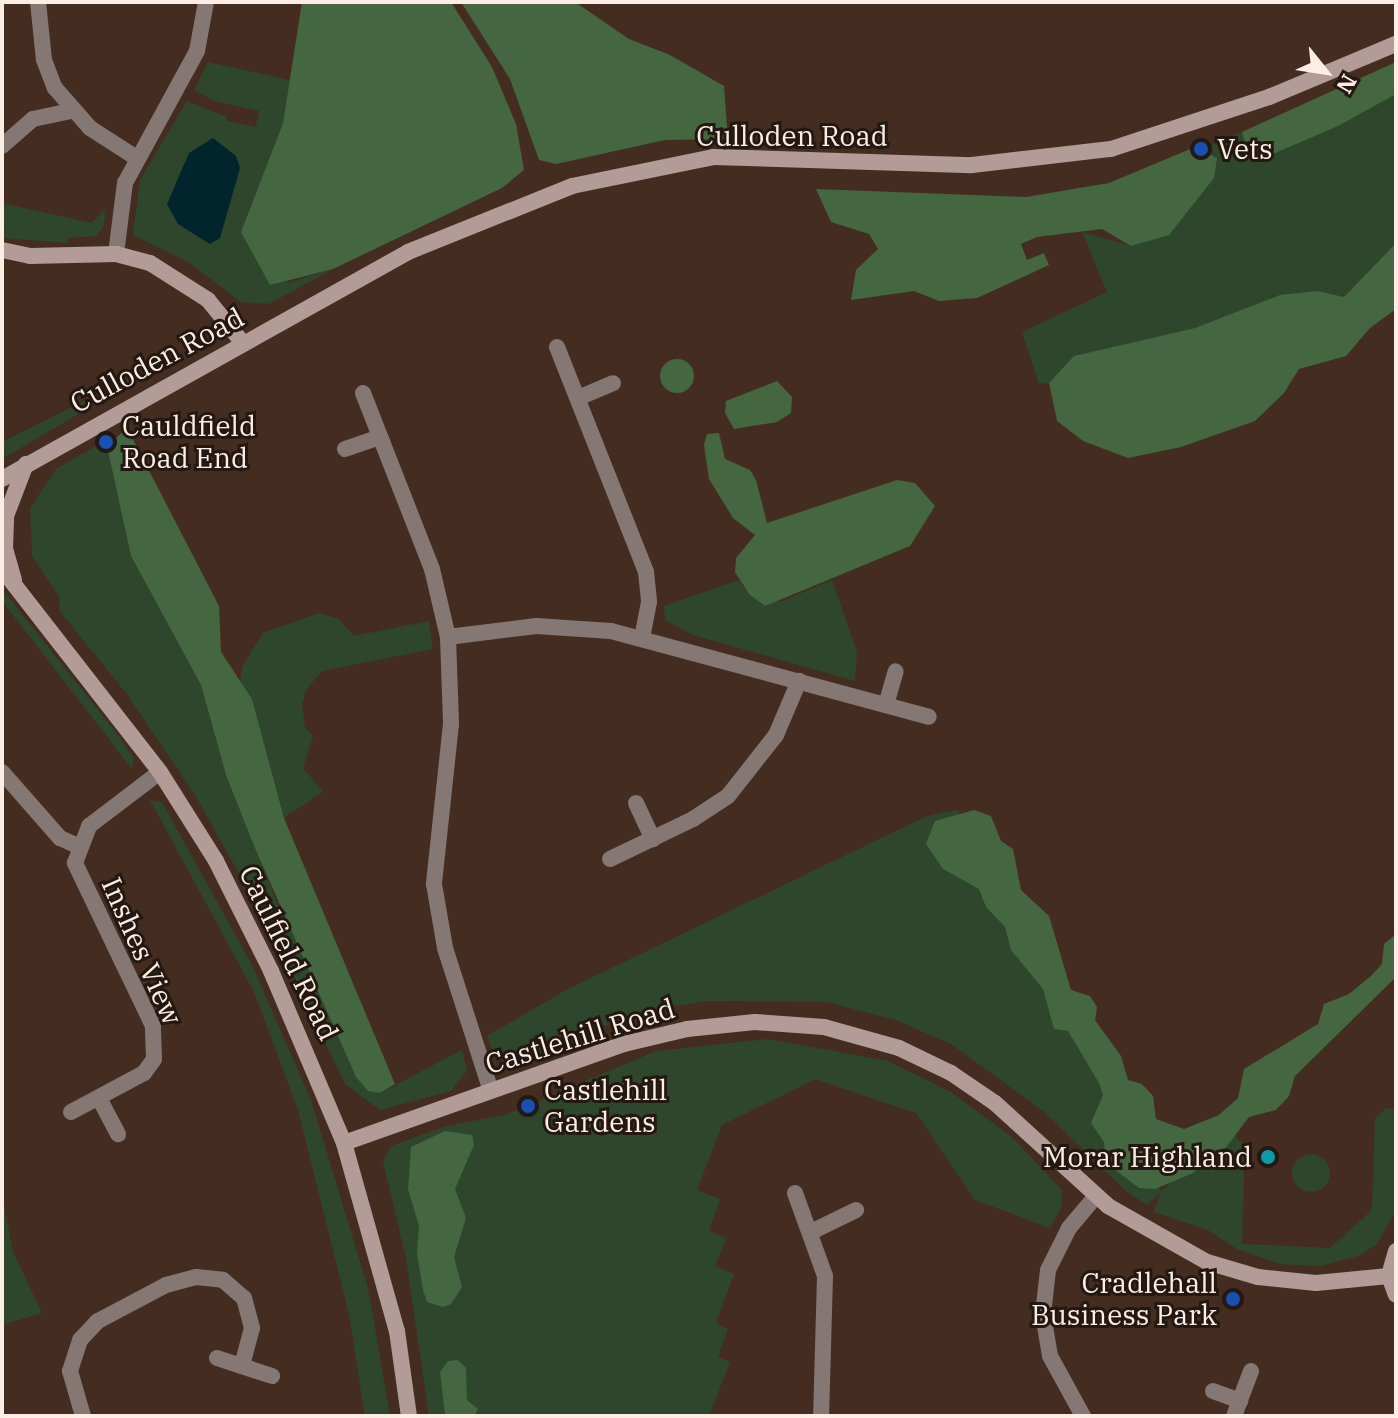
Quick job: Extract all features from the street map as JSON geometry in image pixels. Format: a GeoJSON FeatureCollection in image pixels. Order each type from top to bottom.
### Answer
{"type":"FeatureCollection","features":[{"type":"Feature","properties":{"kind":"street"},"geometry":{"type":"LineString","coordinates":[[38,2],[44,60],[55,88],[71,111],[135,157]]}},
{"type":"Feature","properties":{"kind":"street"},"geometry":{"type":"LineString","coordinates":[[116,254],[125,183],[135,157],[197,51],[206,2]]}},
{"type":"Feature","properties":{"kind":"street","name":"Culloden Road"},"geometry":{"type":"LineString","coordinates":[[2,479],[408,252],[572,186],[713,157],[972,165],[1111,149],[1254,103],[1396,44]]}},
{"type":"Feature","properties":{"kind":"street"},"geometry":{"type":"LineString","coordinates":[[2,146],[33,119],[71,111]]}},
{"type":"Feature","properties":{"kind":"street"},"geometry":{"type":"LineString","coordinates":[[2,250],[30,256],[116,254],[150,263],[184,281],[235,329],[243,343]]}},
{"type":"Feature","properties":{"kind":"street"},"geometry":{"type":"LineString","coordinates":[[557,347],[649,585],[642,637]]}},
{"type":"Feature","properties":{"kind":"street"},"geometry":{"type":"LineString","coordinates":[[578,398],[613,383]]}},
{"type":"Feature","properties":{"kind":"street"},"geometry":{"type":"LineString","coordinates":[[363,393],[432,569],[448,637],[451,740],[434,884],[445,948],[491,1091]]}},
{"type":"Feature","properties":{"kind":"street"},"geometry":{"type":"LineString","coordinates":[[345,449],[380,437]]}},
{"type":"Feature","properties":{"kind":"street"},"geometry":{"type":"LineString","coordinates":[[15,586],[5,549],[6,516],[26,463]]}},
{"type":"Feature","properties":{"kind":"street","name":"Caulfield Road"},"geometry":{"type":"LineString","coordinates":[[2,569],[160,772],[216,861],[271,971],[344,1143],[397,1331],[409,1416]]}},
{"type":"Feature","properties":{"kind":"street"},"geometry":{"type":"LineString","coordinates":[[448,637],[536,626],[642,637],[929,717]]}},
{"type":"Feature","properties":{"kind":"street"},"geometry":{"type":"LineString","coordinates":[[886,705],[896,671]]}},
{"type":"Feature","properties":{"kind":"street"},"geometry":{"type":"LineString","coordinates":[[610,859],[710,809],[744,780],[776,735],[799,681]]}},
{"type":"Feature","properties":{"kind":"street"},"geometry":{"type":"LineString","coordinates":[[2,772],[60,838],[78,846],[89,826],[160,772]]}},
{"type":"Feature","properties":{"kind":"street"},"geometry":{"type":"LineString","coordinates":[[636,803],[653,839]]}},
{"type":"Feature","properties":{"kind":"street","name":"Inshes View"},"geometry":{"type":"LineString","coordinates":[[71,1112],[144,1073],[154,1059],[156,1041],[75,863],[78,846]]}},
{"type":"Feature","properties":{"kind":"street","name":"Castlehill Road"},"geometry":{"type":"LineString","coordinates":[[344,1143],[624,1044],[687,1029],[755,1022],[824,1027],[899,1048],[951,1073],[995,1103],[1096,1196],[1165,1241],[1258,1277],[1316,1283],[1389,1276]]}},
{"type":"Feature","properties":{"kind":"street"},"geometry":{"type":"LineString","coordinates":[[99,1098],[118,1134]]}},
{"type":"Feature","properties":{"kind":"street"},"geometry":{"type":"LineString","coordinates":[[795,1193],[813,1231],[825,1276],[821,1416]]}},
{"type":"Feature","properties":{"kind":"street"},"geometry":{"type":"LineString","coordinates":[[1083,1416],[1050,1356],[1043,1314],[1048,1270],[1069,1228],[1096,1196]]}},
{"type":"Feature","properties":{"kind":"street"},"geometry":{"type":"LineString","coordinates":[[813,1231],[856,1210]]}},
{"type":"Feature","properties":{"kind":"street"},"geometry":{"type":"LineString","coordinates":[[1396,1251],[1389,1276],[1396,1295]]}},
{"type":"Feature","properties":{"kind":"street"},"geometry":{"type":"LineString","coordinates":[[83,1416],[70,1371],[80,1340],[98,1321],[166,1285],[196,1277],[223,1280],[244,1298],[252,1328],[242,1366]]}},
{"type":"Feature","properties":{"kind":"street"},"geometry":{"type":"LineString","coordinates":[[217,1358],[272,1376]]}},
{"type":"Feature","properties":{"kind":"street"},"geometry":{"type":"LineString","coordinates":[[1213,1391],[1237,1408],[1251,1371]]}},
{"type":"Feature","properties":{"kind":"green space"},"geometry":{"type":"Polygon","coordinates":[[[302,2],[451,2],[492,67],[516,124],[524,170],[502,188],[333,269],[270,285],[241,232],[283,123],[302,2]]]}},
{"type":"Feature","properties":{"kind":"green space"},"geometry":{"type":"Polygon","coordinates":[[[461,2],[575,2],[629,39],[670,55],[724,86],[728,139],[665,140],[556,164],[539,160],[510,79],[461,2]]]}},
{"type":"Feature","properties":{"kind":"green space"},"geometry":{"type":"Polygon","coordinates":[[[208,62],[290,80],[283,123],[241,232],[288,283],[333,269],[269,304],[241,302],[190,263],[133,235],[140,180],[187,101],[227,117],[226,121],[256,127],[259,111],[214,101],[194,90],[208,62]]]}},
{"type":"Feature","properties":{"kind":"green space"},"geometry":{"type":"Polygon","coordinates":[[[1396,62],[1396,94],[1338,126],[1268,156],[1244,140],[1242,132],[1396,62]]]}},
{"type":"Feature","properties":{"kind":"green space"},"geometry":{"type":"Polygon","coordinates":[[[1396,94],[1396,243],[1344,297],[1318,291],[1277,296],[1195,328],[1075,356],[1049,383],[1039,384],[1022,332],[1107,292],[1082,232],[1131,246],[1217,158],[1201,149],[1242,132],[1244,140],[1269,156],[1396,94]]]}},
{"type":"Feature","properties":{"kind":"green space"},"geometry":{"type":"Polygon","coordinates":[[[1195,147],[1217,158],[1214,178],[1169,235],[1131,246],[1102,229],[1037,237],[1021,244],[1027,260],[1044,253],[1049,265],[977,298],[939,301],[914,291],[851,300],[856,270],[878,249],[869,234],[831,222],[816,189],[1026,197],[1109,183],[1195,147]]]}},
{"type":"Feature","properties":{"kind":"green space"},"geometry":{"type":"Polygon","coordinates":[[[2,203],[91,223],[106,209],[104,225],[96,236],[68,238],[67,243],[2,238],[2,203]]]}},
{"type":"Feature","properties":{"kind":"green space"},"geometry":{"type":"Polygon","coordinates":[[[1396,243],[1396,309],[1370,328],[1346,356],[1299,369],[1284,393],[1255,421],[1181,447],[1128,458],[1083,441],[1057,421],[1049,383],[1074,356],[1195,328],[1280,295],[1318,291],[1344,297],[1396,243]]]}},
{"type":"Feature","properties":{"kind":"green space"},"geometry":{"type":"Polygon","coordinates":[[[677,359],[689,364],[694,376],[689,388],[677,393],[665,388],[660,376],[665,364],[677,359]]]}},
{"type":"Feature","properties":{"kind":"green space"},"geometry":{"type":"Polygon","coordinates":[[[130,378],[131,383],[2,459],[2,442],[130,378]]]}},
{"type":"Feature","properties":{"kind":"green space"},"geometry":{"type":"Polygon","coordinates":[[[777,381],[792,397],[791,413],[777,422],[734,429],[725,413],[726,401],[777,381]]]}},
{"type":"Feature","properties":{"kind":"green space"},"geometry":{"type":"Polygon","coordinates":[[[127,428],[219,606],[221,652],[252,699],[284,818],[395,1084],[380,1093],[368,1091],[356,1077],[254,846],[226,775],[201,685],[131,556],[107,446],[127,428]]]}},
{"type":"Feature","properties":{"kind":"green space"},"geometry":{"type":"Polygon","coordinates":[[[719,433],[725,459],[750,470],[756,480],[767,523],[897,480],[915,483],[935,506],[910,546],[765,606],[749,594],[735,572],[736,558],[755,535],[733,518],[709,479],[704,445],[707,434],[719,433]]]}},
{"type":"Feature","properties":{"kind":"green space"},"geometry":{"type":"Polygon","coordinates":[[[101,443],[109,453],[131,556],[201,685],[226,775],[282,915],[380,1093],[462,1050],[467,1071],[451,1091],[380,1110],[345,1084],[278,943],[195,795],[126,693],[59,610],[60,598],[32,556],[30,508],[56,469],[101,443]]]}},
{"type":"Feature","properties":{"kind":"green space"},"geometry":{"type":"Polygon","coordinates":[[[739,580],[749,594],[780,602],[832,580],[857,652],[855,681],[693,635],[665,620],[664,606],[739,580]]]}},
{"type":"Feature","properties":{"kind":"green space"},"geometry":{"type":"Polygon","coordinates":[[[2,589],[118,735],[134,758],[132,769],[2,601],[2,589]]]}},
{"type":"Feature","properties":{"kind":"green space"},"geometry":{"type":"Polygon","coordinates":[[[319,613],[339,619],[354,636],[429,621],[433,649],[322,671],[306,690],[302,705],[305,728],[313,736],[303,768],[323,792],[284,818],[252,699],[240,682],[242,667],[263,633],[319,613]]]}},
{"type":"Feature","properties":{"kind":"green space"},"geometry":{"type":"Polygon","coordinates":[[[150,800],[162,802],[252,965],[311,1100],[368,1288],[390,1416],[365,1416],[349,1315],[298,1110],[254,992],[150,800]]]}},
{"type":"Feature","properties":{"kind":"green space"},"geometry":{"type":"Polygon","coordinates":[[[957,810],[977,831],[1161,1191],[1228,1129],[1245,1146],[1242,1244],[1330,1248],[1372,1210],[1375,1118],[1386,1108],[1396,1110],[1396,1210],[1377,1244],[1358,1256],[1320,1266],[1280,1264],[1237,1249],[1208,1230],[1154,1212],[1160,1193],[1147,1205],[1126,1191],[1043,1111],[951,1044],[896,1020],[827,1002],[707,1001],[636,1012],[518,1065],[507,1064],[493,1052],[487,1036],[566,990],[927,816],[957,810]]]}},
{"type":"Feature","properties":{"kind":"green space"},"geometry":{"type":"Polygon","coordinates":[[[974,810],[991,816],[1001,841],[1013,849],[1021,890],[1049,916],[1071,990],[1090,996],[1097,1007],[1095,1020],[1121,1056],[1128,1080],[1142,1084],[1153,1096],[1156,1119],[1184,1129],[1219,1115],[1238,1098],[1244,1069],[1318,1024],[1324,1004],[1349,994],[1382,964],[1384,944],[1396,934],[1396,977],[1295,1076],[1289,1096],[1276,1110],[1249,1117],[1224,1150],[1191,1174],[1155,1189],[1139,1188],[1105,1162],[1104,1142],[1091,1123],[1103,1095],[1099,1083],[1068,1031],[1054,1029],[1043,989],[1011,950],[1005,927],[986,907],[979,889],[943,869],[926,844],[935,821],[974,810]]]}},
{"type":"Feature","properties":{"kind":"green space"},"geometry":{"type":"Polygon","coordinates":[[[768,1039],[888,1061],[951,1092],[1012,1137],[1062,1190],[1061,1208],[1050,1228],[975,1200],[916,1113],[815,1079],[722,1125],[697,1190],[720,1199],[709,1231],[726,1238],[715,1266],[734,1274],[716,1323],[728,1329],[718,1357],[730,1362],[709,1416],[429,1416],[406,1258],[383,1162],[391,1146],[446,1126],[505,1115],[656,1051],[768,1039]]]}},
{"type":"Feature","properties":{"kind":"green space"},"geometry":{"type":"Polygon","coordinates":[[[445,1131],[472,1135],[474,1145],[455,1189],[466,1218],[454,1257],[462,1287],[451,1304],[443,1307],[427,1302],[423,1290],[417,1254],[419,1226],[408,1189],[411,1147],[445,1131]]]}},
{"type":"Feature","properties":{"kind":"green space"},"geometry":{"type":"Polygon","coordinates":[[[1311,1154],[1324,1160],[1330,1173],[1324,1186],[1311,1192],[1298,1186],[1292,1173],[1298,1160],[1311,1154]]]}},
{"type":"Feature","properties":{"kind":"green space"},"geometry":{"type":"Polygon","coordinates":[[[2,1194],[13,1252],[42,1313],[2,1325],[2,1194]]]}},
{"type":"Feature","properties":{"kind":"green space"},"geometry":{"type":"Polygon","coordinates":[[[458,1360],[466,1368],[467,1400],[478,1409],[474,1416],[445,1415],[440,1372],[448,1361],[458,1360]]]}},
{"type":"Feature","properties":{"kind":"water"},"geometry":{"type":"Polygon","coordinates":[[[213,138],[236,156],[240,168],[220,238],[210,244],[178,224],[167,204],[189,153],[213,138]]]}},
{"type":"Feature","properties":{"kind":"place","name":"Vets"},"geometry":{"type":"Point","coordinates":[1201,149]}},
{"type":"Feature","properties":{"kind":"place","name":"Cauldfield Road End"},"geometry":{"type":"Point","coordinates":[106,442]}},
{"type":"Feature","properties":{"kind":"place","name":"Castlehill Gardens"},"geometry":{"type":"Point","coordinates":[528,1106]}},
{"type":"Feature","properties":{"kind":"place","name":"Morar Highland"},"geometry":{"type":"Point","coordinates":[1268,1157]}},
{"type":"Feature","properties":{"kind":"place","name":"Cradlehall Business Park"},"geometry":{"type":"Point","coordinates":[1233,1299]}}]}
